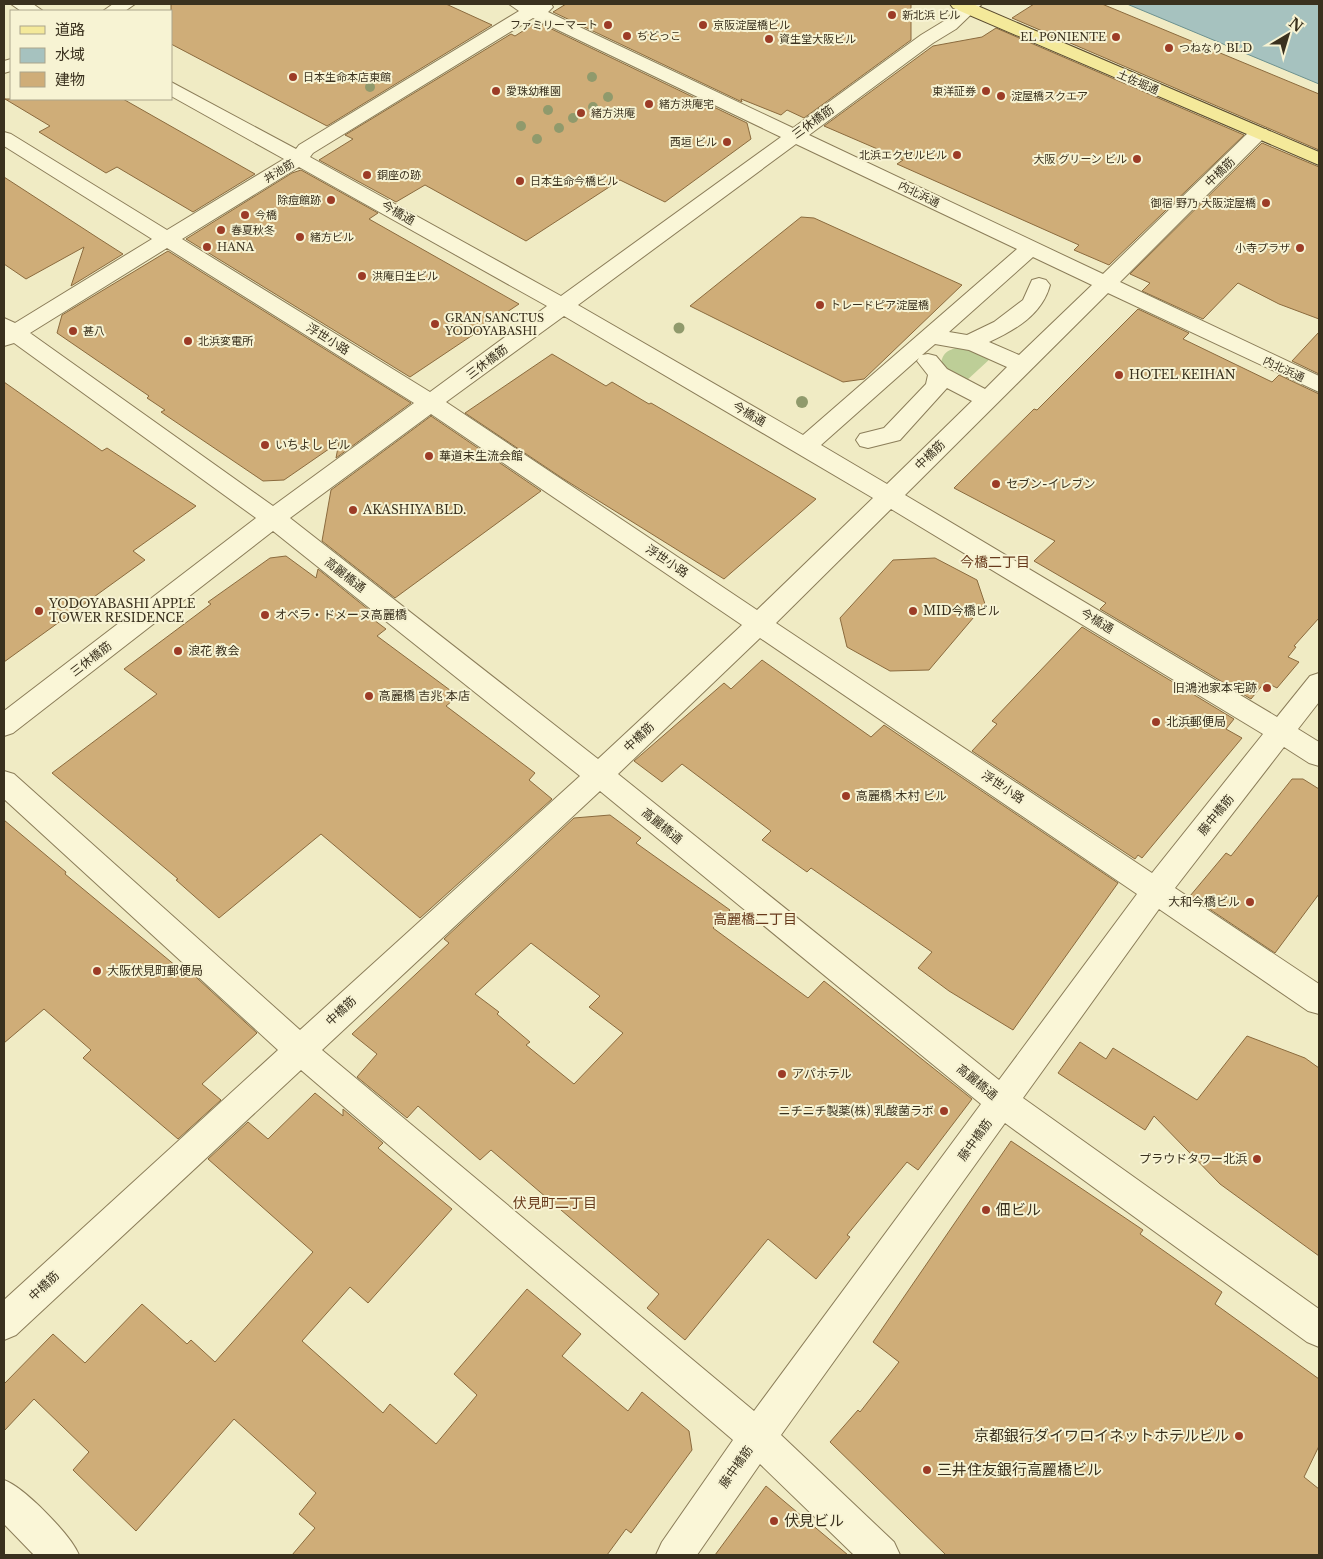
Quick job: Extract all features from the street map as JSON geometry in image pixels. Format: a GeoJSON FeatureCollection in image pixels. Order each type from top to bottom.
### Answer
{"type":"FeatureCollection","features":[{"type":"Feature","properties":{"kind":"main road","name":"土佐堀通"},"geometry":{"type":"LineString","coordinates":[[967,5],[1258,134],[1319,159]]}},
{"type":"Feature","properties":{"kind":"street"},"geometry":{"type":"LineString","coordinates":[[20,4],[32,10]]}},
{"type":"Feature","properties":{"kind":"street"},"geometry":{"type":"LineString","coordinates":[[114,10],[126,4]]}},
{"type":"Feature","properties":{"kind":"street","name":"三休橋筋"},"geometry":{"type":"LineString","coordinates":[[4,726],[273,518],[432,404],[562,306],[926,39],[950,25],[967,5]]}},
{"type":"Feature","properties":{"kind":"street","name":"内北浜通"},"geometry":{"type":"LineString","coordinates":[[535,6],[795,135],[1319,385]]}},
{"type":"Feature","properties":{"kind":"street","name":"丼池筋"},"geometry":{"type":"LineString","coordinates":[[7,332],[167,239],[300,158],[306,149],[535,6]]}},
{"type":"Feature","properties":{"kind":"street","name":"今橋通"},"geometry":{"type":"LineString","coordinates":[[172,89],[286,153],[300,158],[805,446],[1319,755]]}},
{"type":"Feature","properties":{"kind":"street","name":"中橋筋"},"geometry":{"type":"LineString","coordinates":[[4,1323],[599,775],[760,623],[1258,134]]}},
{"type":"Feature","properties":{"kind":"street","name":"浮世小路"},"geometry":{"type":"LineString","coordinates":[[4,138],[432,404],[1319,1001]]}},
{"type":"Feature","properties":{"kind":"street"},"geometry":{"type":"LineString","coordinates":[[805,446],[1031,248]]}},
{"type":"Feature","properties":{"kind":"street"},"geometry":{"type":"LineString","coordinates":[[971,342],[997,332],[1031,304],[1038,296],[1039,285]]}},
{"type":"Feature","properties":{"kind":"street","name":"高麗橋通"},"geometry":{"type":"LineString","coordinates":[[7,332],[273,518],[599,775],[1002,1102],[1319,1330]]}},
{"type":"Feature","properties":{"kind":"street"},"geometry":{"type":"LineString","coordinates":[[924,341],[948,337],[971,342],[1021,365]]}},
{"type":"Feature","properties":{"kind":"street"},"geometry":{"type":"LineString","coordinates":[[924,341],[925,358],[939,374],[987,399]]}},
{"type":"Feature","properties":{"kind":"street"},"geometry":{"type":"LineString","coordinates":[[868,440],[892,434],[937,386],[939,374]]}},
{"type":"Feature","properties":{"kind":"street","name":"藤中橋筋"},"geometry":{"type":"LineString","coordinates":[[675,1555],[757,1437],[1156,890],[1283,732],[1319,683]]}},
{"type":"Feature","properties":{"kind":"street"},"geometry":{"type":"LineString","coordinates":[[4,782],[300,1050],[757,1437],[881,1555]]}},
{"type":"Feature","properties":{"kind":"street"},"geometry":{"type":"LineString","coordinates":[[4,1498],[60,1555]]}},
{"type":"Feature","properties":{"kind":"green space"},"geometry":{"type":"Polygon","coordinates":[[[960,347],[991,358],[966,381],[948,371],[941,364],[943,356],[947,352],[960,347]]]}},
{"type":"Feature","properties":{"kind":"water"},"geometry":{"type":"Polygon","coordinates":[[[1127,4],[1319,4],[1319,84],[1127,4]]]}},
{"type":"Feature","properties":{"kind":"building","name":"日本生命本店東館"},"geometry":{"type":"Polygon","coordinates":[[[171,4],[446,4],[492,25],[327,126],[172,45],[171,4]]]}},
{"type":"Feature","properties":{"kind":"building"},"geometry":{"type":"Polygon","coordinates":[[[566,4],[911,4],[911,40],[804,118],[787,110],[781,115],[741,99],[742,102],[553,12],[566,4]]]}},
{"type":"Feature","properties":{"kind":"building"},"geometry":{"type":"Polygon","coordinates":[[[1034,4],[1102,4],[1319,94],[1319,150],[1012,18],[1034,4]]]}},
{"type":"Feature","properties":{"kind":"building"},"geometry":{"type":"Polygon","coordinates":[[[537,22],[747,123],[751,139],[665,202],[620,180],[526,241],[425,185],[396,202],[319,160],[353,139],[345,135],[511,34],[515,36],[537,22]]]}},
{"type":"Feature","properties":{"kind":"building"},"geometry":{"type":"Polygon","coordinates":[[[996,28],[1244,135],[1109,265],[1074,250],[1079,245],[897,164],[903,160],[824,126],[933,46],[982,37],[996,28]]]}},
{"type":"Feature","properties":{"kind":"building"},"geometry":{"type":"Polygon","coordinates":[[[5,99],[125,100],[255,174],[193,212],[117,167],[106,173],[39,132],[50,126],[5,99]]]}},
{"type":"Feature","properties":{"kind":"building"},"geometry":{"type":"Polygon","coordinates":[[[1262,143],[1319,167],[1319,319],[1279,304],[1238,283],[1203,319],[1142,291],[1150,283],[1130,274],[1262,143]]]}},
{"type":"Feature","properties":{"kind":"building"},"geometry":{"type":"Polygon","coordinates":[[[301,170],[378,213],[369,219],[519,304],[410,377],[186,239],[292,173],[301,170]]]}},
{"type":"Feature","properties":{"kind":"building"},"geometry":{"type":"Polygon","coordinates":[[[4,177],[123,254],[71,286],[84,247],[26,279],[4,264],[4,177]]]}},
{"type":"Feature","properties":{"kind":"building","name":"トレードピア淀屋橋"},"geometry":{"type":"Polygon","coordinates":[[[801,217],[814,218],[962,285],[864,379],[843,382],[690,306],[801,217]]]}},
{"type":"Feature","properties":{"kind":"building"},"geometry":{"type":"Polygon","coordinates":[[[168,251],[411,403],[336,458],[339,442],[284,480],[263,481],[161,412],[165,410],[147,398],[149,396],[57,333],[62,315],[168,251]]]}},
{"type":"Feature","properties":{"kind":"building"},"geometry":{"type":"Polygon","coordinates":[[[1138,309],[1189,333],[1183,339],[1272,382],[1279,375],[1319,394],[1319,618],[1294,646],[1296,647],[1288,657],[1299,662],[1277,688],[1265,682],[1251,699],[1100,609],[1106,603],[1034,561],[1055,541],[954,488],[1034,409],[1037,410],[1138,309]]]}},
{"type":"Feature","properties":{"kind":"building"},"geometry":{"type":"Polygon","coordinates":[[[1319,332],[1319,374],[1292,361],[1319,332]]]}},
{"type":"Feature","properties":{"kind":"building"},"geometry":{"type":"Polygon","coordinates":[[[552,354],[606,386],[612,382],[649,404],[651,403],[816,499],[724,579],[562,478],[465,413],[552,354]]]}},
{"type":"Feature","properties":{"kind":"building","name":"YODOYABASHI APPLE TOWER RESIDENCE"},"geometry":{"type":"Polygon","coordinates":[[[4,382],[102,451],[107,448],[196,506],[133,551],[145,560],[4,662],[4,382]]]}},
{"type":"Feature","properties":{"kind":"building"},"geometry":{"type":"Polygon","coordinates":[[[431,416],[541,491],[395,598],[322,541],[331,490],[431,416]]]}},
{"type":"Feature","properties":{"kind":"building"},"geometry":{"type":"Polygon","coordinates":[[[286,556],[316,578],[318,569],[374,614],[370,617],[386,629],[377,636],[458,696],[446,706],[535,773],[529,780],[552,799],[420,918],[321,834],[219,918],[176,880],[178,879],[52,773],[157,694],[124,669],[211,604],[208,602],[270,558],[286,556]]]}},
{"type":"Feature","properties":{"kind":"building","name":"MID今橋ビル"},"geometry":{"type":"Polygon","coordinates":[[[935,558],[977,580],[985,604],[929,670],[890,671],[847,647],[840,618],[893,560],[935,558]]]}},
{"type":"Feature","properties":{"kind":"building"},"geometry":{"type":"Polygon","coordinates":[[[1082,627],[1234,719],[1226,729],[1242,738],[1142,858],[1138,855],[1135,859],[972,751],[997,724],[992,721],[1082,627]]]}},
{"type":"Feature","properties":{"kind":"building"},"geometry":{"type":"Polygon","coordinates":[[[762,660],[871,737],[884,725],[1118,883],[1013,1030],[949,991],[918,968],[932,952],[811,868],[807,872],[762,840],[771,831],[682,764],[662,782],[634,761],[724,683],[731,689],[762,660]]]}},
{"type":"Feature","properties":{"kind":"building"},"geometry":{"type":"Polygon","coordinates":[[[1292,779],[1303,779],[1319,789],[1319,894],[1275,953],[1190,896],[1226,853],[1231,856],[1292,779]]]}},
{"type":"Feature","properties":{"kind":"building"},"geometry":{"type":"Polygon","coordinates":[[[610,815],[641,838],[636,843],[730,910],[713,928],[808,998],[824,981],[972,1099],[918,1170],[907,1162],[847,1235],[850,1237],[816,1279],[768,1239],[685,1340],[647,1308],[659,1294],[491,1150],[480,1160],[418,1106],[407,1118],[357,1077],[377,1054],[352,1034],[449,943],[444,939],[574,818],[610,815]],[[531,943],[475,994],[499,1012],[497,1014],[530,1042],[526,1045],[574,1084],[623,1033],[589,1007],[600,996],[531,943]]]}},
{"type":"Feature","properties":{"kind":"building"},"geometry":{"type":"Polygon","coordinates":[[[4,820],[66,872],[65,874],[182,971],[186,968],[257,1033],[202,1084],[221,1100],[178,1139],[83,1058],[91,1050],[44,1009],[4,1043],[4,820]]]}},
{"type":"Feature","properties":{"kind":"building","name":"プラウドタワー北浜"},"geometry":{"type":"Polygon","coordinates":[[[1247,1036],[1305,1058],[1319,1068],[1319,1256],[1220,1184],[1154,1116],[1145,1130],[1058,1073],[1080,1042],[1106,1059],[1113,1048],[1197,1100],[1247,1036]]]}},
{"type":"Feature","properties":{"kind":"building"},"geometry":{"type":"Polygon","coordinates":[[[315,1093],[343,1116],[343,1109],[383,1143],[378,1148],[452,1209],[368,1303],[350,1287],[302,1341],[383,1413],[390,1404],[436,1444],[477,1395],[454,1374],[527,1289],[581,1334],[562,1356],[628,1411],[642,1392],[689,1431],[692,1450],[631,1533],[626,1529],[607,1555],[292,1555],[315,1528],[299,1514],[316,1493],[234,1419],[136,1531],[73,1470],[89,1452],[34,1399],[4,1431],[4,1384],[53,1334],[85,1363],[142,1304],[187,1344],[191,1340],[215,1362],[313,1252],[208,1159],[248,1122],[268,1139],[315,1093]]]}},
{"type":"Feature","properties":{"kind":"building"},"geometry":{"type":"Polygon","coordinates":[[[1011,1141],[1143,1230],[1140,1234],[1222,1292],[1215,1304],[1319,1379],[1319,1446],[1304,1477],[1319,1489],[1319,1555],[946,1555],[830,1442],[858,1410],[860,1412],[899,1362],[873,1342],[1011,1141]]]}},
{"type":"Feature","properties":{"kind":"building","name":"伏見ビル"},"geometry":{"type":"Polygon","coordinates":[[[766,1486],[848,1555],[715,1555],[766,1486]]]}},
{"type":"Feature","properties":{"kind":"place","name":"新北浜 ビル"},"geometry":{"type":"Point","coordinates":[892,15]}},
{"type":"Feature","properties":{"kind":"place","name":"ファミリーマート"},"geometry":{"type":"Point","coordinates":[608,25]}},
{"type":"Feature","properties":{"kind":"place","name":"京阪淀屋橋ビル"},"geometry":{"type":"Point","coordinates":[703,25]}},
{"type":"Feature","properties":{"kind":"place","name":"ぢどっこ"},"geometry":{"type":"Point","coordinates":[627,36]}},
{"type":"Feature","properties":{"kind":"place","name":"EL PONIENTE"},"geometry":{"type":"Point","coordinates":[1116,37]}},
{"type":"Feature","properties":{"kind":"place","name":"資生堂大阪ビル"},"geometry":{"type":"Point","coordinates":[769,39]}},
{"type":"Feature","properties":{"kind":"place","name":"つねなり BLD"},"geometry":{"type":"Point","coordinates":[1169,48]}},
{"type":"Feature","properties":{"kind":"place","name":"日本生命本店東館"},"geometry":{"type":"Point","coordinates":[293,77]}},
{"type":"Feature","properties":{"kind":"place","name":"愛珠幼稚園"},"geometry":{"type":"Point","coordinates":[496,91]}},
{"type":"Feature","properties":{"kind":"place","name":"東洋証券"},"geometry":{"type":"Point","coordinates":[986,91]}},
{"type":"Feature","properties":{"kind":"place","name":"淀屋橋スクエア"},"geometry":{"type":"Point","coordinates":[1001,96]}},
{"type":"Feature","properties":{"kind":"place","name":"緒方洪庵宅"},"geometry":{"type":"Point","coordinates":[649,104]}},
{"type":"Feature","properties":{"kind":"place","name":"緒方洪庵"},"geometry":{"type":"Point","coordinates":[581,113]}},
{"type":"Feature","properties":{"kind":"place","name":"西垣 ビル"},"geometry":{"type":"Point","coordinates":[727,142]}},
{"type":"Feature","properties":{"kind":"place","name":"北浜エクセルビル"},"geometry":{"type":"Point","coordinates":[957,155]}},
{"type":"Feature","properties":{"kind":"place","name":"大阪 グリーン ビル"},"geometry":{"type":"Point","coordinates":[1137,159]}},
{"type":"Feature","properties":{"kind":"place","name":"銅座の跡"},"geometry":{"type":"Point","coordinates":[367,175]}},
{"type":"Feature","properties":{"kind":"place","name":"日本生命今橋ビル"},"geometry":{"type":"Point","coordinates":[520,181]}},
{"type":"Feature","properties":{"kind":"place","name":"除痘館跡"},"geometry":{"type":"Point","coordinates":[331,200]}},
{"type":"Feature","properties":{"kind":"place","name":"御宿 野乃 大阪淀屋橋"},"geometry":{"type":"Point","coordinates":[1266,203]}},
{"type":"Feature","properties":{"kind":"place","name":"今橋"},"geometry":{"type":"Point","coordinates":[245,215]}},
{"type":"Feature","properties":{"kind":"place","name":"春夏秋冬"},"geometry":{"type":"Point","coordinates":[221,230]}},
{"type":"Feature","properties":{"kind":"place","name":"緒方ビル"},"geometry":{"type":"Point","coordinates":[300,237]}},
{"type":"Feature","properties":{"kind":"place","name":"HANA"},"geometry":{"type":"Point","coordinates":[207,247]}},
{"type":"Feature","properties":{"kind":"place","name":"小寺プラザ"},"geometry":{"type":"Point","coordinates":[1300,248]}},
{"type":"Feature","properties":{"kind":"place","name":"洪庵日生ビル"},"geometry":{"type":"Point","coordinates":[362,276]}},
{"type":"Feature","properties":{"kind":"place","name":"トレードピア淀屋橋"},"geometry":{"type":"Point","coordinates":[820,305]}},
{"type":"Feature","properties":{"kind":"place","name":"GRAN SANCTUS YODOYABASHI"},"geometry":{"type":"Point","coordinates":[435,324]}},
{"type":"Feature","properties":{"kind":"place","name":"甚八"},"geometry":{"type":"Point","coordinates":[73,331]}},
{"type":"Feature","properties":{"kind":"place","name":"北浜変電所"},"geometry":{"type":"Point","coordinates":[188,341]}},
{"type":"Feature","properties":{"kind":"place","name":"HOTEL KEIHAN"},"geometry":{"type":"Point","coordinates":[1119,375]}},
{"type":"Feature","properties":{"kind":"place","name":"いちよし ビル"},"geometry":{"type":"Point","coordinates":[265,445]}},
{"type":"Feature","properties":{"kind":"place","name":"華道未生流会館"},"geometry":{"type":"Point","coordinates":[429,456]}},
{"type":"Feature","properties":{"kind":"place","name":"セブン-イレブン"},"geometry":{"type":"Point","coordinates":[996,484]}},
{"type":"Feature","properties":{"kind":"place","name":"AKASHIYA BLD."},"geometry":{"type":"Point","coordinates":[353,510]}},
{"type":"Feature","properties":{"kind":"place","name":"YODOYABASHI APPLE TOWER RESIDENCE"},"geometry":{"type":"Point","coordinates":[39,611]}},
{"type":"Feature","properties":{"kind":"place","name":"MID今橋ビル"},"geometry":{"type":"Point","coordinates":[913,611]}},
{"type":"Feature","properties":{"kind":"place","name":"オペラ・ドメーヌ高麗橋"},"geometry":{"type":"Point","coordinates":[265,615]}},
{"type":"Feature","properties":{"kind":"place","name":"浪花 教会"},"geometry":{"type":"Point","coordinates":[178,651]}},
{"type":"Feature","properties":{"kind":"place","name":"旧鴻池家本宅跡"},"geometry":{"type":"Point","coordinates":[1267,688]}},
{"type":"Feature","properties":{"kind":"place","name":"高麗橋 吉兆 本店"},"geometry":{"type":"Point","coordinates":[369,696]}},
{"type":"Feature","properties":{"kind":"place","name":"北浜郵便局"},"geometry":{"type":"Point","coordinates":[1156,722]}},
{"type":"Feature","properties":{"kind":"place","name":"高麗橋 木村 ビル"},"geometry":{"type":"Point","coordinates":[846,796]}},
{"type":"Feature","properties":{"kind":"place","name":"大和今橋ビル"},"geometry":{"type":"Point","coordinates":[1250,902]}},
{"type":"Feature","properties":{"kind":"place","name":"大阪伏見町郵便局"},"geometry":{"type":"Point","coordinates":[97,971]}},
{"type":"Feature","properties":{"kind":"place","name":"アパホテル"},"geometry":{"type":"Point","coordinates":[782,1074]}},
{"type":"Feature","properties":{"kind":"place","name":"ニチニチ製薬(株) 乳酸菌ラボ"},"geometry":{"type":"Point","coordinates":[944,1111]}},
{"type":"Feature","properties":{"kind":"place","name":"プラウドタワー北浜"},"geometry":{"type":"Point","coordinates":[1257,1159]}},
{"type":"Feature","properties":{"kind":"place","name":"佃ビル"},"geometry":{"type":"Point","coordinates":[986,1210]}},
{"type":"Feature","properties":{"kind":"place","name":"京都銀行ダイワロイネットホテルビル"},"geometry":{"type":"Point","coordinates":[1239,1436]}},
{"type":"Feature","properties":{"kind":"place","name":"三井住友銀行高麗橋ビル"},"geometry":{"type":"Point","coordinates":[927,1470]}},
{"type":"Feature","properties":{"kind":"place","name":"伏見ビル"},"geometry":{"type":"Point","coordinates":[774,1521]}},
{"type":"Feature","properties":{"kind":"district","name":"今橋二丁目"},"geometry":{"type":"Point","coordinates":[995,562]}},
{"type":"Feature","properties":{"kind":"district","name":"高麗橋二丁目"},"geometry":{"type":"Point","coordinates":[755,919]}},
{"type":"Feature","properties":{"kind":"district","name":"伏見町二丁目"},"geometry":{"type":"Point","coordinates":[555,1203]}}]}
